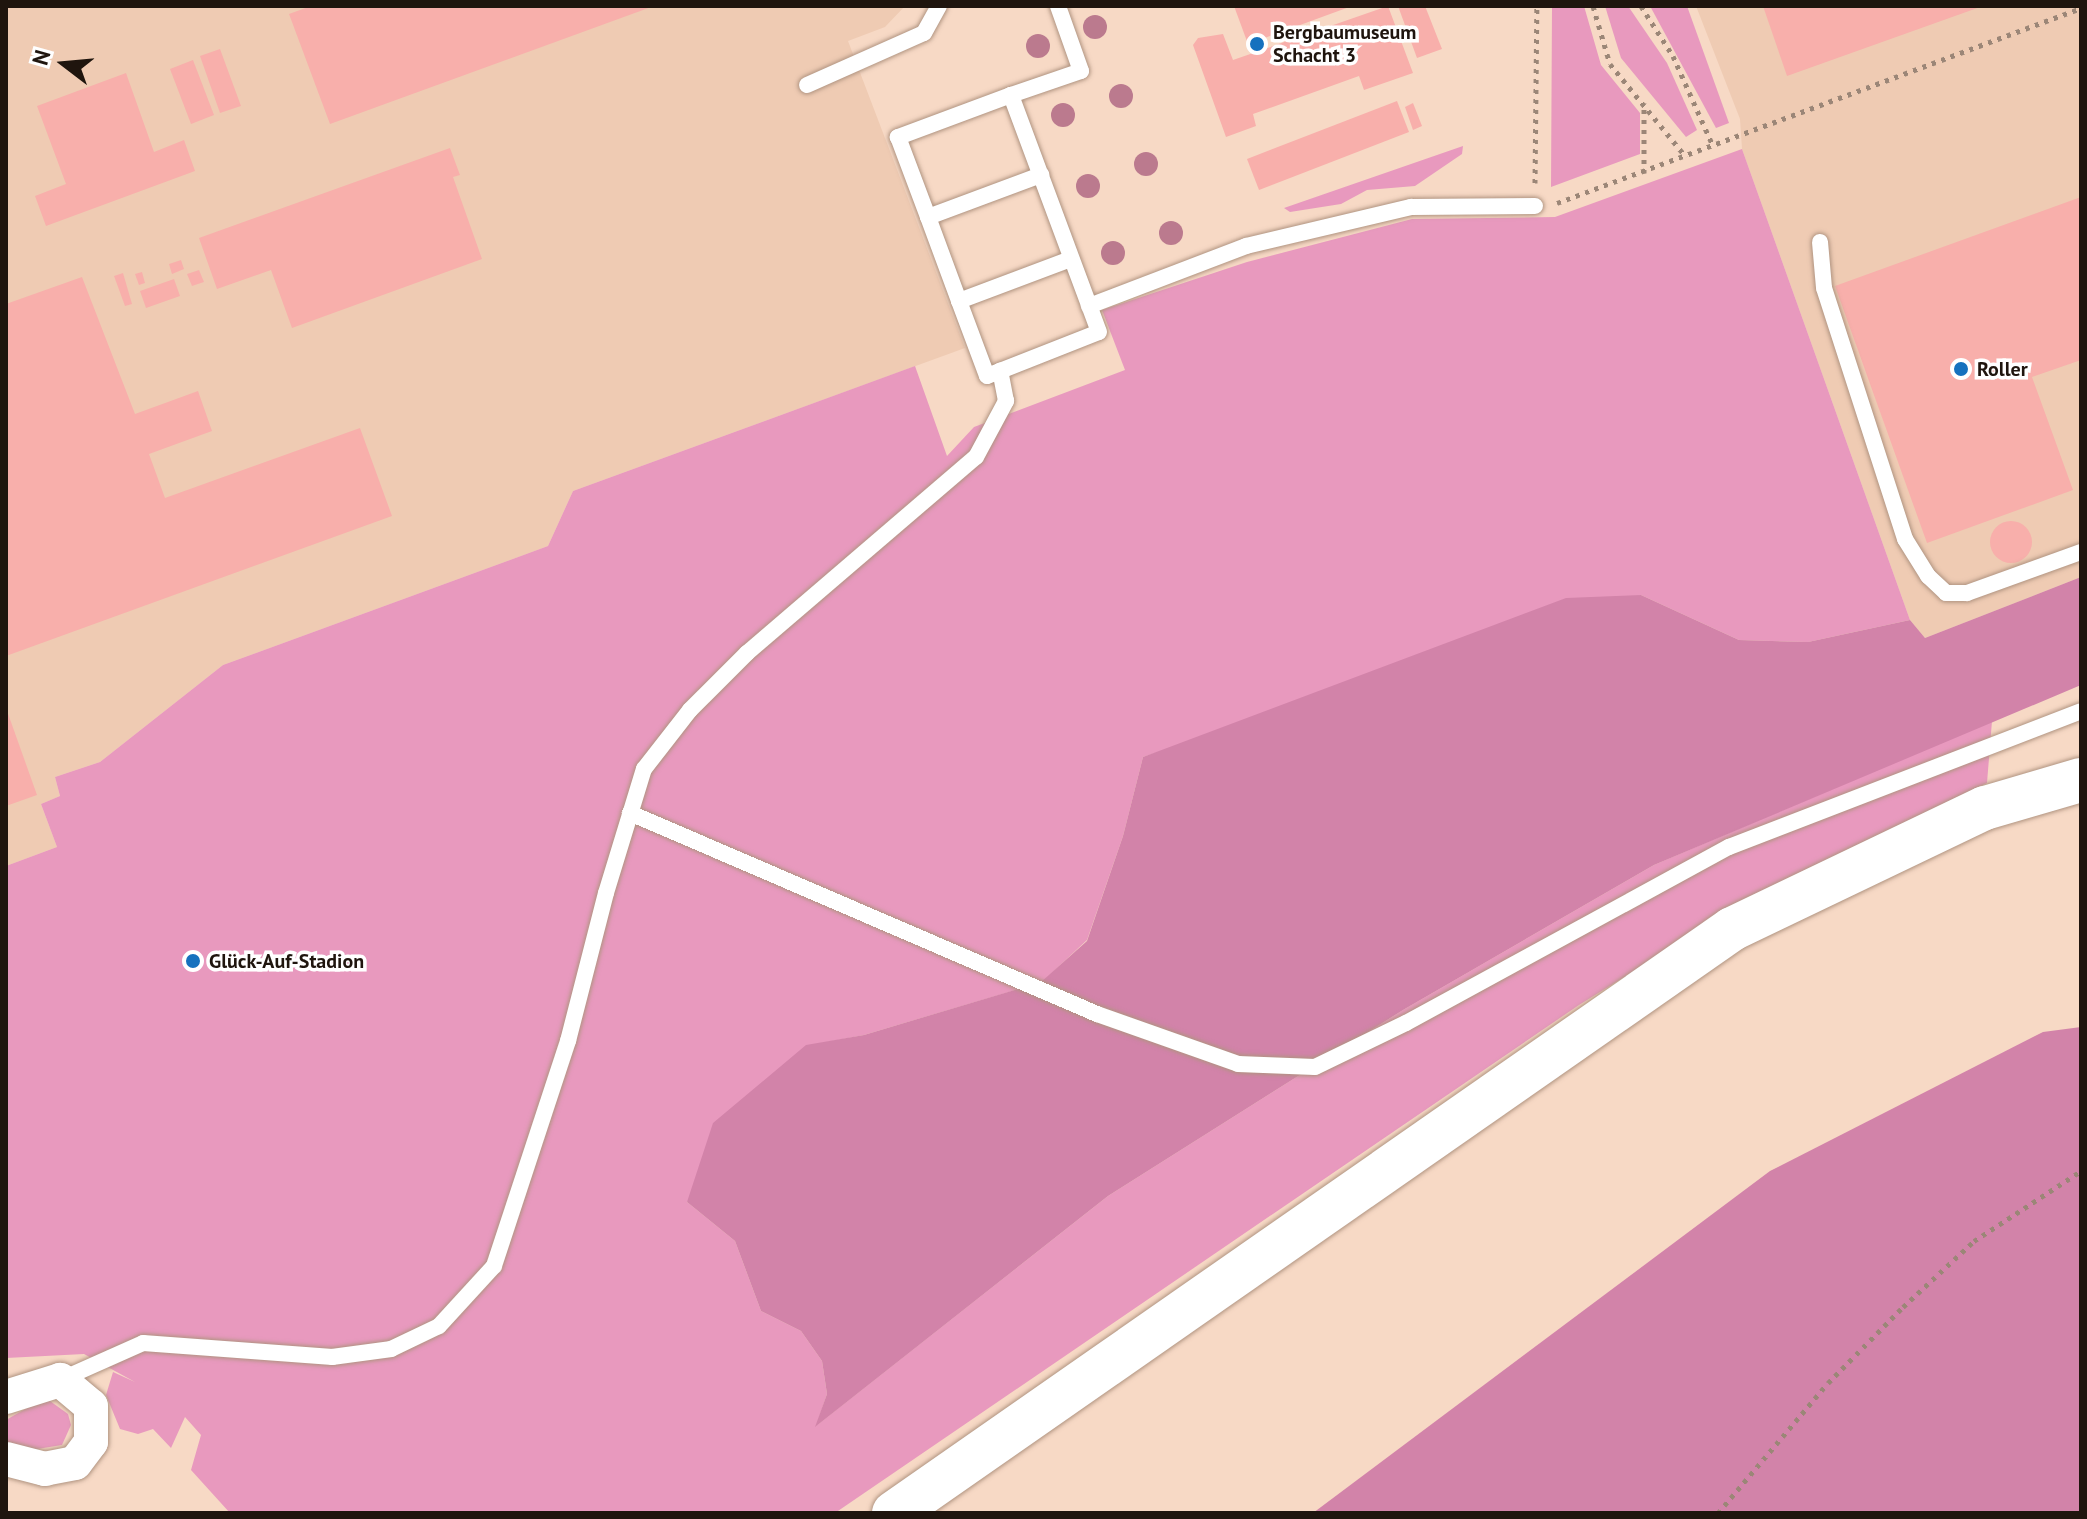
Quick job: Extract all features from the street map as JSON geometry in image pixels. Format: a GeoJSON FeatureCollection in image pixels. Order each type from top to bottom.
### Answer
{"type":"FeatureCollection","features":[{"type":"Feature","properties":{"kind":"main road"},"geometry":{"type":"LineString","coordinates":[[894,1513],[1732,929],[1985,808],[2081,780]]}},
{"type":"Feature","properties":{"kind":"street"},"geometry":{"type":"LineString","coordinates":[[6,1397],[60,1380],[91,1406],[91,1442],[75,1463],[45,1469],[6,1459]]}},
{"type":"Feature","properties":{"kind":"lane"},"geometry":{"type":"LineString","coordinates":[[807,85],[924,33],[939,6]]}},
{"type":"Feature","properties":{"kind":"lane"},"geometry":{"type":"LineString","coordinates":[[1011,95],[1099,332],[987,376],[898,137],[1011,95],[1081,71],[1058,6]]}},
{"type":"Feature","properties":{"kind":"lane"},"geometry":{"type":"LineString","coordinates":[[928,217],[1041,175]]}},
{"type":"Feature","properties":{"kind":"lane"},"geometry":{"type":"LineString","coordinates":[[1089,306],[1246,246],[1411,207],[1535,206]]}},
{"type":"Feature","properties":{"kind":"lane"},"geometry":{"type":"LineString","coordinates":[[1820,242],[1824,288],[1905,539],[1928,576],[1946,593],[1967,593],[2081,552]]}},
{"type":"Feature","properties":{"kind":"lane"},"geometry":{"type":"LineString","coordinates":[[959,301],[1071,259]]}},
{"type":"Feature","properties":{"kind":"lane"},"geometry":{"type":"LineString","coordinates":[[60,1380],[143,1343],[332,1357],[391,1349],[439,1326],[494,1266],[568,1041],[644,769],[690,710],[747,653],[976,457],[1006,401],[1000,371]]}},
{"type":"Feature","properties":{"kind":"lane"},"geometry":{"type":"LineString","coordinates":[[630,813],[1097,1014],[1238,1064],[1315,1067],[1406,1023],[1729,847],[2081,711]]}},
{"type":"Feature","properties":{"kind":"path"},"geometry":{"type":"LineString","coordinates":[[1535,206],[1537,6]]}},
{"type":"Feature","properties":{"kind":"path"},"geometry":{"type":"LineString","coordinates":[[1593,6],[1610,64],[1686,157]]}},
{"type":"Feature","properties":{"kind":"path"},"geometry":{"type":"LineString","coordinates":[[1641,6],[1673,56],[1713,146]]}},
{"type":"Feature","properties":{"kind":"path"},"geometry":{"type":"LineString","coordinates":[[1561,202],[2081,8]]}},
{"type":"Feature","properties":{"kind":"path"},"geometry":{"type":"LineString","coordinates":[[1644,103],[1644,173]]}},
{"type":"Feature","properties":{"kind":"path"},"geometry":{"type":"LineString","coordinates":[[1718,1513],[1828,1383],[1913,1298],[1974,1241],[2081,1171]]}},
{"type":"Feature","properties":{"kind":"shaded area"},"geometry":{"type":"Polygon","coordinates":[[[6,6],[905,6],[885,27],[848,41],[965,348],[573,491],[548,546],[223,665],[100,762],[55,777],[60,796],[41,804],[57,847],[6,866],[6,6]]]}},
{"type":"Feature","properties":{"kind":"shaded area"},"geometry":{"type":"Polygon","coordinates":[[[1552,6],[1584,6],[1601,65],[1640,113],[1640,154],[1551,187],[1552,6]]]}},
{"type":"Feature","properties":{"kind":"shaded area"},"geometry":{"type":"Polygon","coordinates":[[[1605,6],[1628,6],[1667,63],[1697,130],[1686,137],[1621,58],[1605,6]]]}},
{"type":"Feature","properties":{"kind":"shaded area"},"geometry":{"type":"Polygon","coordinates":[[[1650,6],[1687,6],[1729,123],[1716,128],[1650,6]]]}},
{"type":"Feature","properties":{"kind":"shaded area"},"geometry":{"type":"Polygon","coordinates":[[[1696,6],[2081,6],[2081,577],[1925,638],[1910,620],[1742,149],[1740,119],[1696,6]]]}},
{"type":"Feature","properties":{"kind":"shaded area"},"geometry":{"type":"Polygon","coordinates":[[[1463,146],[1462,154],[1415,186],[1367,190],[1341,204],[1290,212],[1284,208],[1463,146]]]}},
{"type":"Feature","properties":{"kind":"shaded area"},"geometry":{"type":"Polygon","coordinates":[[[1742,149],[1910,620],[1808,642],[1739,640],[1641,595],[1143,757],[1123,836],[1087,940],[1042,982],[864,1035],[806,1046],[687,1202],[735,1241],[761,1311],[801,1331],[822,1361],[827,1394],[816,1426],[1108,1196],[1403,1010],[1654,865],[1992,721],[1987,783],[1766,889],[1579,1005],[835,1513],[230,1513],[191,1470],[201,1435],[185,1417],[171,1448],[153,1429],[138,1434],[120,1429],[106,1395],[113,1372],[135,1382],[84,1354],[6,1358],[6,866],[57,847],[41,804],[60,796],[55,777],[100,762],[223,665],[548,546],[573,491],[915,366],[947,456],[974,427],[1125,370],[1102,310],[1247,262],[1412,219],[1555,217],[1742,149]]]}},
{"type":"Feature","properties":{"kind":"shaded area"},"geometry":{"type":"Polygon","coordinates":[[[2081,577],[2081,685],[1654,865],[1403,1010],[1108,1196],[815,1427],[827,1394],[822,1361],[801,1331],[761,1311],[735,1241],[687,1202],[713,1123],[806,1045],[864,1035],[1041,982],[1087,941],[1123,836],[1143,757],[1566,598],[1641,595],[1739,640],[1808,642],[1910,620],[1925,638],[2081,577]]]}},
{"type":"Feature","properties":{"kind":"shaded area"},"geometry":{"type":"Polygon","coordinates":[[[2081,1027],[2081,1513],[1313,1513],[1770,1171],[2043,1032],[2081,1027]]]}},
{"type":"Feature","properties":{"kind":"shaded area"},"geometry":{"type":"Polygon","coordinates":[[[39,1401],[50,1401],[68,1414],[71,1425],[62,1445],[25,1451],[6,1444],[6,1420],[39,1401]]]}},
{"type":"Feature","properties":{"kind":"building"},"geometry":{"type":"Polygon","coordinates":[[[311,6],[654,6],[330,124],[289,14],[311,6]]]}},
{"type":"Feature","properties":{"kind":"building"},"geometry":{"type":"Polygon","coordinates":[[[1234,6],[1352,6],[1248,44],[1234,6]]]}},
{"type":"Feature","properties":{"kind":"building"},"geometry":{"type":"Polygon","coordinates":[[[1388,6],[1413,73],[1364,90],[1359,76],[1253,114],[1256,126],[1226,137],[1193,45],[1198,38],[1223,34],[1233,60],[1388,6]]]}},
{"type":"Feature","properties":{"kind":"building"},"geometry":{"type":"Polygon","coordinates":[[[1398,6],[1425,6],[1442,49],[1417,58],[1398,6]]]}},
{"type":"Feature","properties":{"kind":"building"},"geometry":{"type":"Polygon","coordinates":[[[1763,6],[1983,6],[1787,76],[1763,6]]]}},
{"type":"Feature","properties":{"kind":"building"},"geometry":{"type":"Polygon","coordinates":[[[220,49],[241,106],[220,113],[200,56],[220,49]]]}},
{"type":"Feature","properties":{"kind":"building"},"geometry":{"type":"Polygon","coordinates":[[[193,60],[214,115],[191,124],[170,69],[193,60]]]}},
{"type":"Feature","properties":{"kind":"building"},"geometry":{"type":"Polygon","coordinates":[[[126,73],[154,152],[184,140],[195,171],[46,226],[35,196],[66,184],[37,106],[126,73]]]}},
{"type":"Feature","properties":{"kind":"building"},"geometry":{"type":"Polygon","coordinates":[[[1397,101],[1409,132],[1259,190],[1247,159],[1397,101]]]}},
{"type":"Feature","properties":{"kind":"building"},"geometry":{"type":"Polygon","coordinates":[[[1413,103],[1422,126],[1413,130],[1405,107],[1413,103]]]}},
{"type":"Feature","properties":{"kind":"building"},"geometry":{"type":"Polygon","coordinates":[[[450,148],[460,175],[453,177],[482,259],[292,328],[271,270],[217,289],[199,238],[450,148]]]}},
{"type":"Feature","properties":{"kind":"building","name":"Roller"},"geometry":{"type":"Polygon","coordinates":[[[2081,197],[2081,360],[2032,377],[2073,490],[1927,543],[1835,286],[2081,197]]]}},
{"type":"Feature","properties":{"kind":"building"},"geometry":{"type":"Polygon","coordinates":[[[181,260],[184,269],[172,274],[169,264],[181,260]]]}},
{"type":"Feature","properties":{"kind":"building"},"geometry":{"type":"Polygon","coordinates":[[[199,270],[204,282],[192,286],[187,274],[199,270]]]}},
{"type":"Feature","properties":{"kind":"building"},"geometry":{"type":"Polygon","coordinates":[[[142,272],[145,283],[139,285],[135,274],[142,272]]]}},
{"type":"Feature","properties":{"kind":"building"},"geometry":{"type":"Polygon","coordinates":[[[123,273],[132,304],[125,306],[114,276],[123,273]]]}},
{"type":"Feature","properties":{"kind":"building"},"geometry":{"type":"Polygon","coordinates":[[[82,277],[135,414],[198,391],[212,431],[149,454],[165,498],[360,428],[392,516],[6,656],[6,304],[82,277]]]}},
{"type":"Feature","properties":{"kind":"building"},"geometry":{"type":"Polygon","coordinates":[[[174,279],[180,296],[146,308],[140,291],[174,279]]]}},
{"type":"Feature","properties":{"kind":"building"},"geometry":{"type":"Polygon","coordinates":[[[2011,521],[2026,527],[2032,542],[2026,557],[2011,563],[1996,557],[1990,542],[1996,527],[2011,521]]]}},
{"type":"Feature","properties":{"kind":"building"},"geometry":{"type":"Polygon","coordinates":[[[6,708],[37,795],[6,806],[6,708]]]}},
{"type":"Feature","properties":{"kind":"place","name":"Bergbaumuseum Schacht 3"},"geometry":{"type":"Point","coordinates":[1257,44]}},
{"type":"Feature","properties":{"kind":"place","name":"Roller"},"geometry":{"type":"Point","coordinates":[1961,369]}},
{"type":"Feature","properties":{"kind":"place","name":"Glück-Auf-Stadion"},"geometry":{"type":"Point","coordinates":[193,961]}}]}
